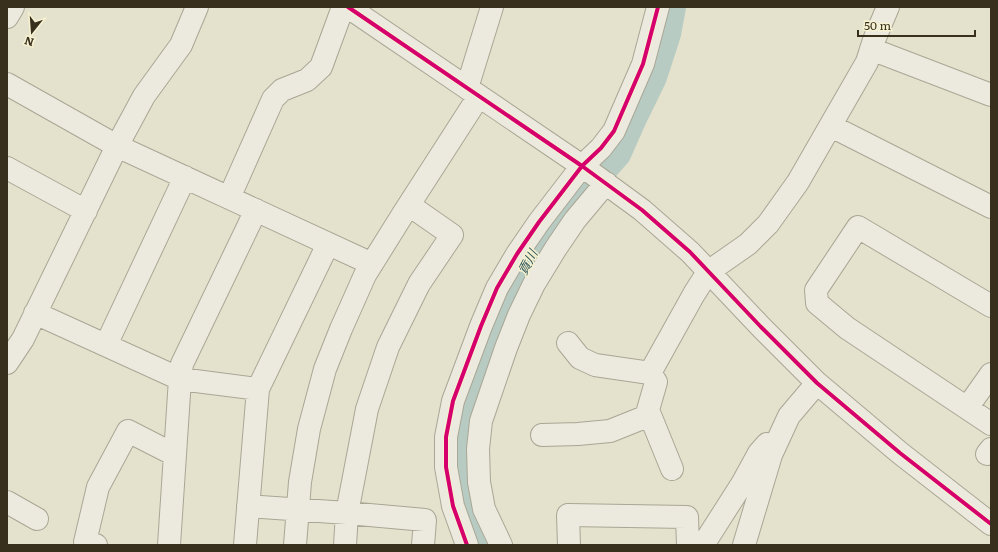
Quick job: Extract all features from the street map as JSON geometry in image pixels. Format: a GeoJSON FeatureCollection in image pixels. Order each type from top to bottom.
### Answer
{"type":"FeatureCollection","features":[{"type":"Feature","properties":{"kind":"street"},"geometry":{"type":"LineString","coordinates":[[7,17],[13,7]]}},
{"type":"Feature","properties":{"kind":"street"},"geometry":{"type":"LineString","coordinates":[[7,363],[23,339],[144,96],[181,45],[197,7]]}},
{"type":"Feature","properties":{"kind":"street"},"geometry":{"type":"LineString","coordinates":[[229,198],[274,99],[282,90],[308,80],[321,67],[343,7]]}},
{"type":"Feature","properties":{"kind":"street"},"geometry":{"type":"LineString","coordinates":[[348,7],[606,183],[642,210],[690,252],[817,383],[900,453],[991,524]]}},
{"type":"Feature","properties":{"kind":"street"},"geometry":{"type":"LineString","coordinates":[[295,545],[300,482],[309,429],[325,370],[340,329],[365,275],[409,205],[473,92],[492,7]]}},
{"type":"Feature","properties":{"kind":"street"},"geometry":{"type":"LineString","coordinates":[[467,545],[453,506],[446,467],[446,436],[453,401],[497,288],[517,254],[538,222],[614,131],[643,64],[658,7]]}},
{"type":"Feature","properties":{"kind":"street"},"geometry":{"type":"LineString","coordinates":[[650,373],[708,272],[748,244],[768,224],[798,182],[867,62],[874,40],[888,7]]}},
{"type":"Feature","properties":{"kind":"street"},"geometry":{"type":"LineString","coordinates":[[871,49],[989,91]]}},
{"type":"Feature","properties":{"kind":"street"},"geometry":{"type":"LineString","coordinates":[[7,84],[118,146],[372,264]]}},
{"type":"Feature","properties":{"kind":"street"},"geometry":{"type":"LineString","coordinates":[[831,126],[991,207]]}},
{"type":"Feature","properties":{"kind":"street"},"geometry":{"type":"LineString","coordinates":[[7,168],[86,211]]}},
{"type":"Feature","properties":{"kind":"street"},"geometry":{"type":"LineString","coordinates":[[106,345],[185,177]]}},
{"type":"Feature","properties":{"kind":"street"},"geometry":{"type":"LineString","coordinates":[[501,545],[484,509],[479,482],[478,449],[481,421],[506,348],[519,315],[534,284],[575,220],[606,183]]}},
{"type":"Feature","properties":{"kind":"street"},"geometry":{"type":"LineString","coordinates":[[345,545],[348,513],[367,409],[388,347],[419,284],[452,235],[409,205]]}},
{"type":"Feature","properties":{"kind":"street"},"geometry":{"type":"LineString","coordinates":[[169,545],[182,364],[256,210]]}},
{"type":"Feature","properties":{"kind":"street"},"geometry":{"type":"LineString","coordinates":[[991,306],[858,227],[816,290],[817,303],[847,328],[991,424]]}},
{"type":"Feature","properties":{"kind":"street"},"geometry":{"type":"LineString","coordinates":[[245,545],[258,389],[328,244]]}},
{"type":"Feature","properties":{"kind":"street"},"geometry":{"type":"LineString","coordinates":[[35,313],[180,379],[258,389]]}},
{"type":"Feature","properties":{"kind":"street"},"geometry":{"type":"LineString","coordinates":[[568,343],[580,358],[595,365],[650,373],[656,382],[648,410],[672,469]]}},
{"type":"Feature","properties":{"kind":"street"},"geometry":{"type":"LineString","coordinates":[[967,408],[991,374]]}},
{"type":"Feature","properties":{"kind":"street"},"geometry":{"type":"LineString","coordinates":[[703,545],[742,484],[759,453],[817,383]]}},
{"type":"Feature","properties":{"kind":"street"},"geometry":{"type":"LineString","coordinates":[[542,435],[610,431],[650,415]]}},
{"type":"Feature","properties":{"kind":"street"},"geometry":{"type":"LineString","coordinates":[[744,545],[771,455],[789,416]]}},
{"type":"Feature","properties":{"kind":"street"},"geometry":{"type":"LineString","coordinates":[[96,545],[85,542],[98,487],[128,431],[175,455]]}},
{"type":"Feature","properties":{"kind":"street"},"geometry":{"type":"LineString","coordinates":[[7,502],[37,519]]}},
{"type":"Feature","properties":{"kind":"street"},"geometry":{"type":"LineString","coordinates":[[248,506],[425,520],[423,545]]}},
{"type":"Feature","properties":{"kind":"street"},"geometry":{"type":"LineString","coordinates":[[569,545],[568,515],[687,517],[688,545]]}},
{"type":"Feature","properties":{"kind":"waterway","name":"貢川"},"geometry":{"type":"LineString","coordinates":[[486,545],[472,509],[466,479],[465,443],[469,404],[490,343],[509,295],[537,244],[617,154],[653,77],[667,34],[672,7]]}},
{"type":"Feature","properties":{"kind":"cycle path"},"geometry":{"type":"LineString","coordinates":[[348,7],[582,166],[642,210],[690,252],[761,327],[817,383],[900,453],[991,524]]}},
{"type":"Feature","properties":{"kind":"cycle path"},"geometry":{"type":"LineString","coordinates":[[467,545],[453,506],[446,467],[446,437],[453,401],[497,288],[517,254],[539,222],[582,166],[601,148],[614,131],[643,64],[658,7]]}}]}
